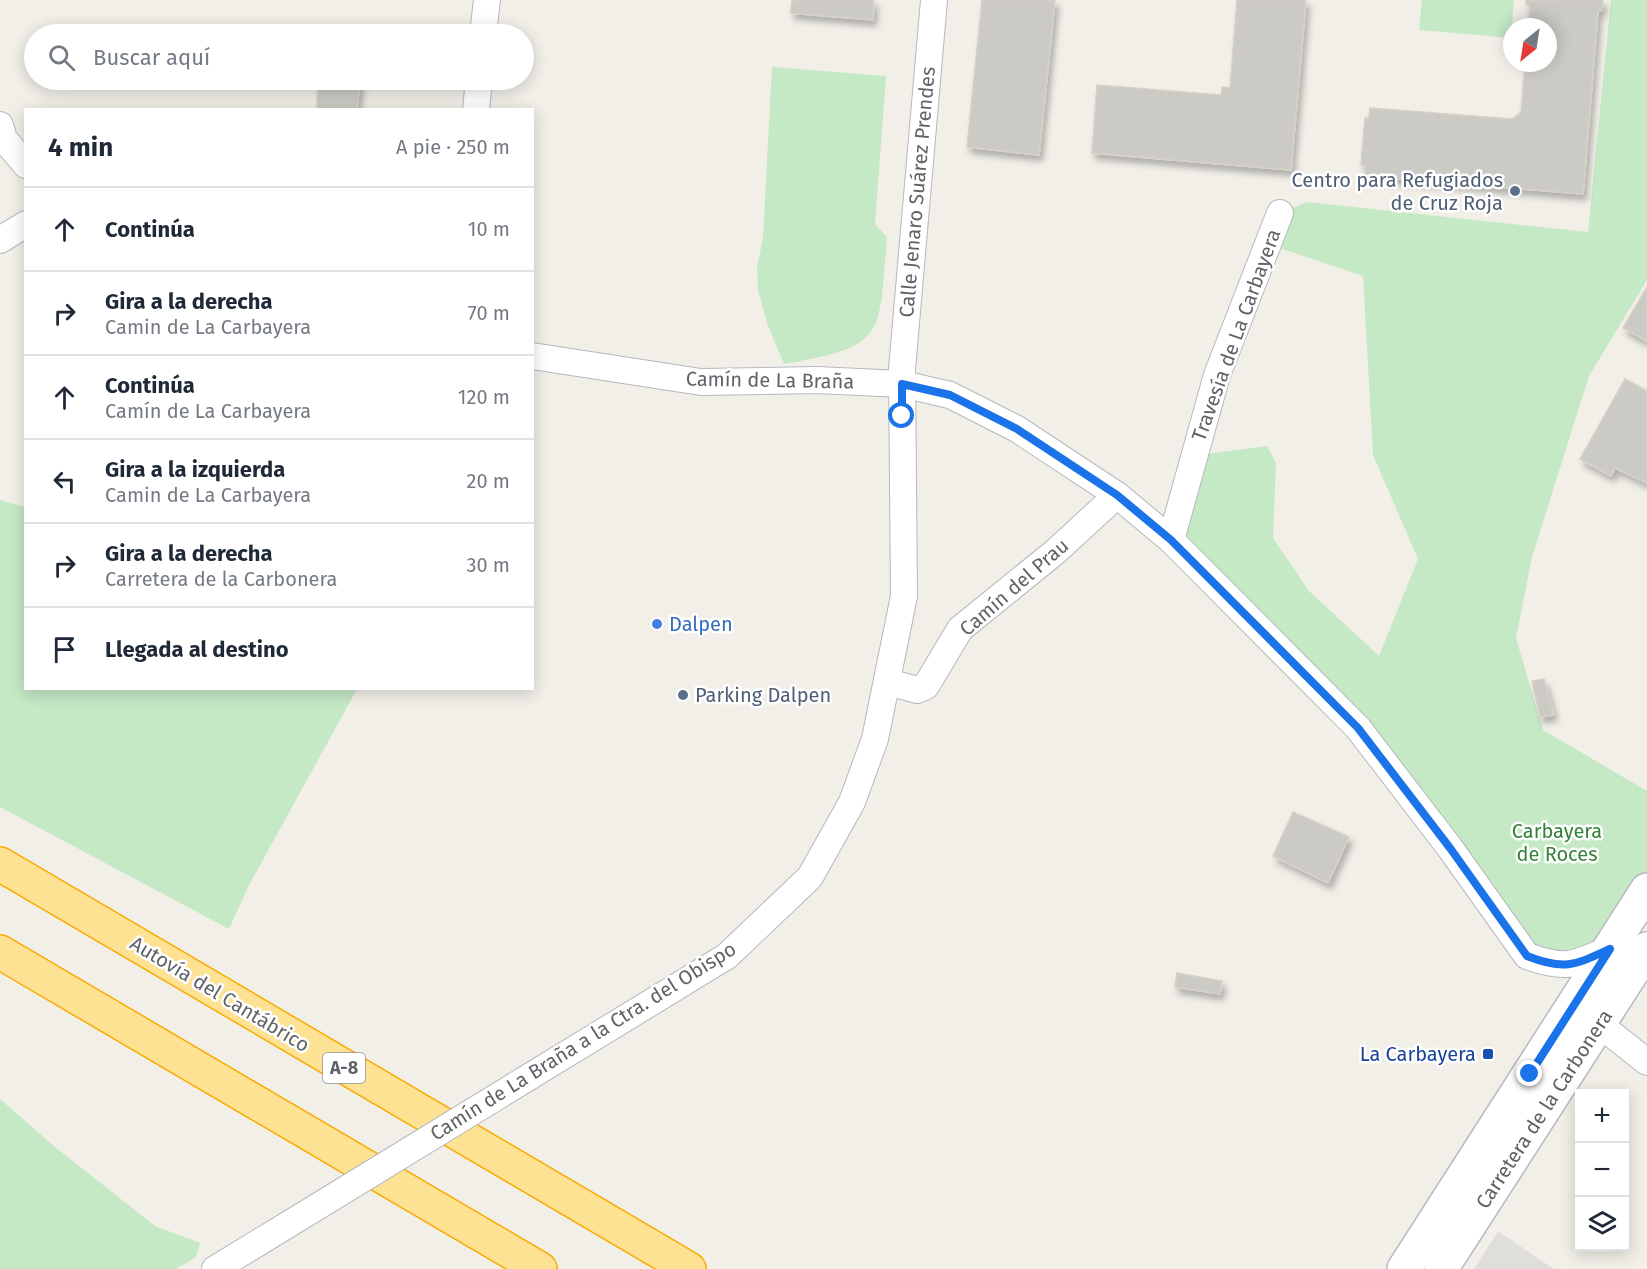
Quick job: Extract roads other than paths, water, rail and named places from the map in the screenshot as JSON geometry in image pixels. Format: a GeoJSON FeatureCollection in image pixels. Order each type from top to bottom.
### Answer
{"type":"FeatureCollection","features":[{"type":"Feature","properties":{"kind":"highway","name":"Autovía del Cantábrico"},"geometry":{"type":"LineString","coordinates":[[0,864],[689,1269]]}},
{"type":"Feature","properties":{"kind":"highway"},"geometry":{"type":"LineString","coordinates":[[0,952],[540,1269]]}},
{"type":"Feature","properties":{"kind":"street"},"geometry":{"type":"LineString","coordinates":[[484,24],[487,0]]}},
{"type":"Feature","properties":{"kind":"street","name":"Calle Jenaro Suárez Prendes"},"geometry":{"type":"LineString","coordinates":[[902,384],[934,0]]}},
{"type":"Feature","properties":{"kind":"street"},"geometry":{"type":"LineString","coordinates":[[476,108],[478,90]]}},
{"type":"Feature","properties":{"kind":"street"},"geometry":{"type":"LineString","coordinates":[[0,125],[4,139],[24,163]]}},
{"type":"Feature","properties":{"kind":"street","name":"Travesía de La Carbayera"},"geometry":{"type":"LineString","coordinates":[[1171,540],[1176,528],[1192,456],[1217,375],[1280,213]]}},
{"type":"Feature","properties":{"kind":"street"},"geometry":{"type":"LineString","coordinates":[[0,240],[24,226]]}},
{"type":"Feature","properties":{"kind":"street","name":"Camín de La Braña"},"geometry":{"type":"LineString","coordinates":[[534,356],[701,382],[817,380],[902,384],[950,395],[1017,429],[1117,495],[1171,540],[1358,728],[1450,848],[1528,956],[1545,962],[1573,966],[1610,949]]}},
{"type":"Feature","properties":{"kind":"street","name":"Camín de La Braña a la Ctra. del Obispo"},"geometry":{"type":"LineString","coordinates":[[216,1269],[727,956],[810,877],[852,802],[875,739],[888,682],[904,596],[902,384]]}},
{"type":"Feature","properties":{"kind":"street","name":"Camín del Prau"},"geometry":{"type":"LineString","coordinates":[[888,682],[917,690],[926,686],[960,629],[1063,545],[1117,495]]}},
{"type":"Feature","properties":{"kind":"street","name":"Carretera de la Carbonera"},"geometry":{"type":"LineString","coordinates":[[1404,1269],[1647,890]]}},
{"type":"Feature","properties":{"kind":"street","name":"Carretera de la Carbonera"},"geometry":{"type":"LineString","coordinates":[[1441,1269],[1647,949]]}},
{"type":"Feature","properties":{"kind":"street"},"geometry":{"type":"LineString","coordinates":[[1599,1024],[1647,1062]]}},
{"type":"Feature","properties":{"kind":"place","name":"Centro para Refugiados de Cruz Roja"},"geometry":{"type":"Point","coordinates":[1515,191]}},
{"type":"Feature","properties":{"kind":"place","name":"Dalpen"},"geometry":{"type":"Point","coordinates":[657,624]}},
{"type":"Feature","properties":{"kind":"place","name":"Parking Dalpen"},"geometry":{"type":"Point","coordinates":[683,695]}},
{"type":"Feature","properties":{"kind":"place","name":"La Carbayera"},"geometry":{"type":"Point","coordinates":[1488,1054]}},
{"type":"Feature","properties":{"kind":"park label","name":"Carbayera de Roces"},"geometry":{"type":"Point","coordinates":[1557,842]}}]}
